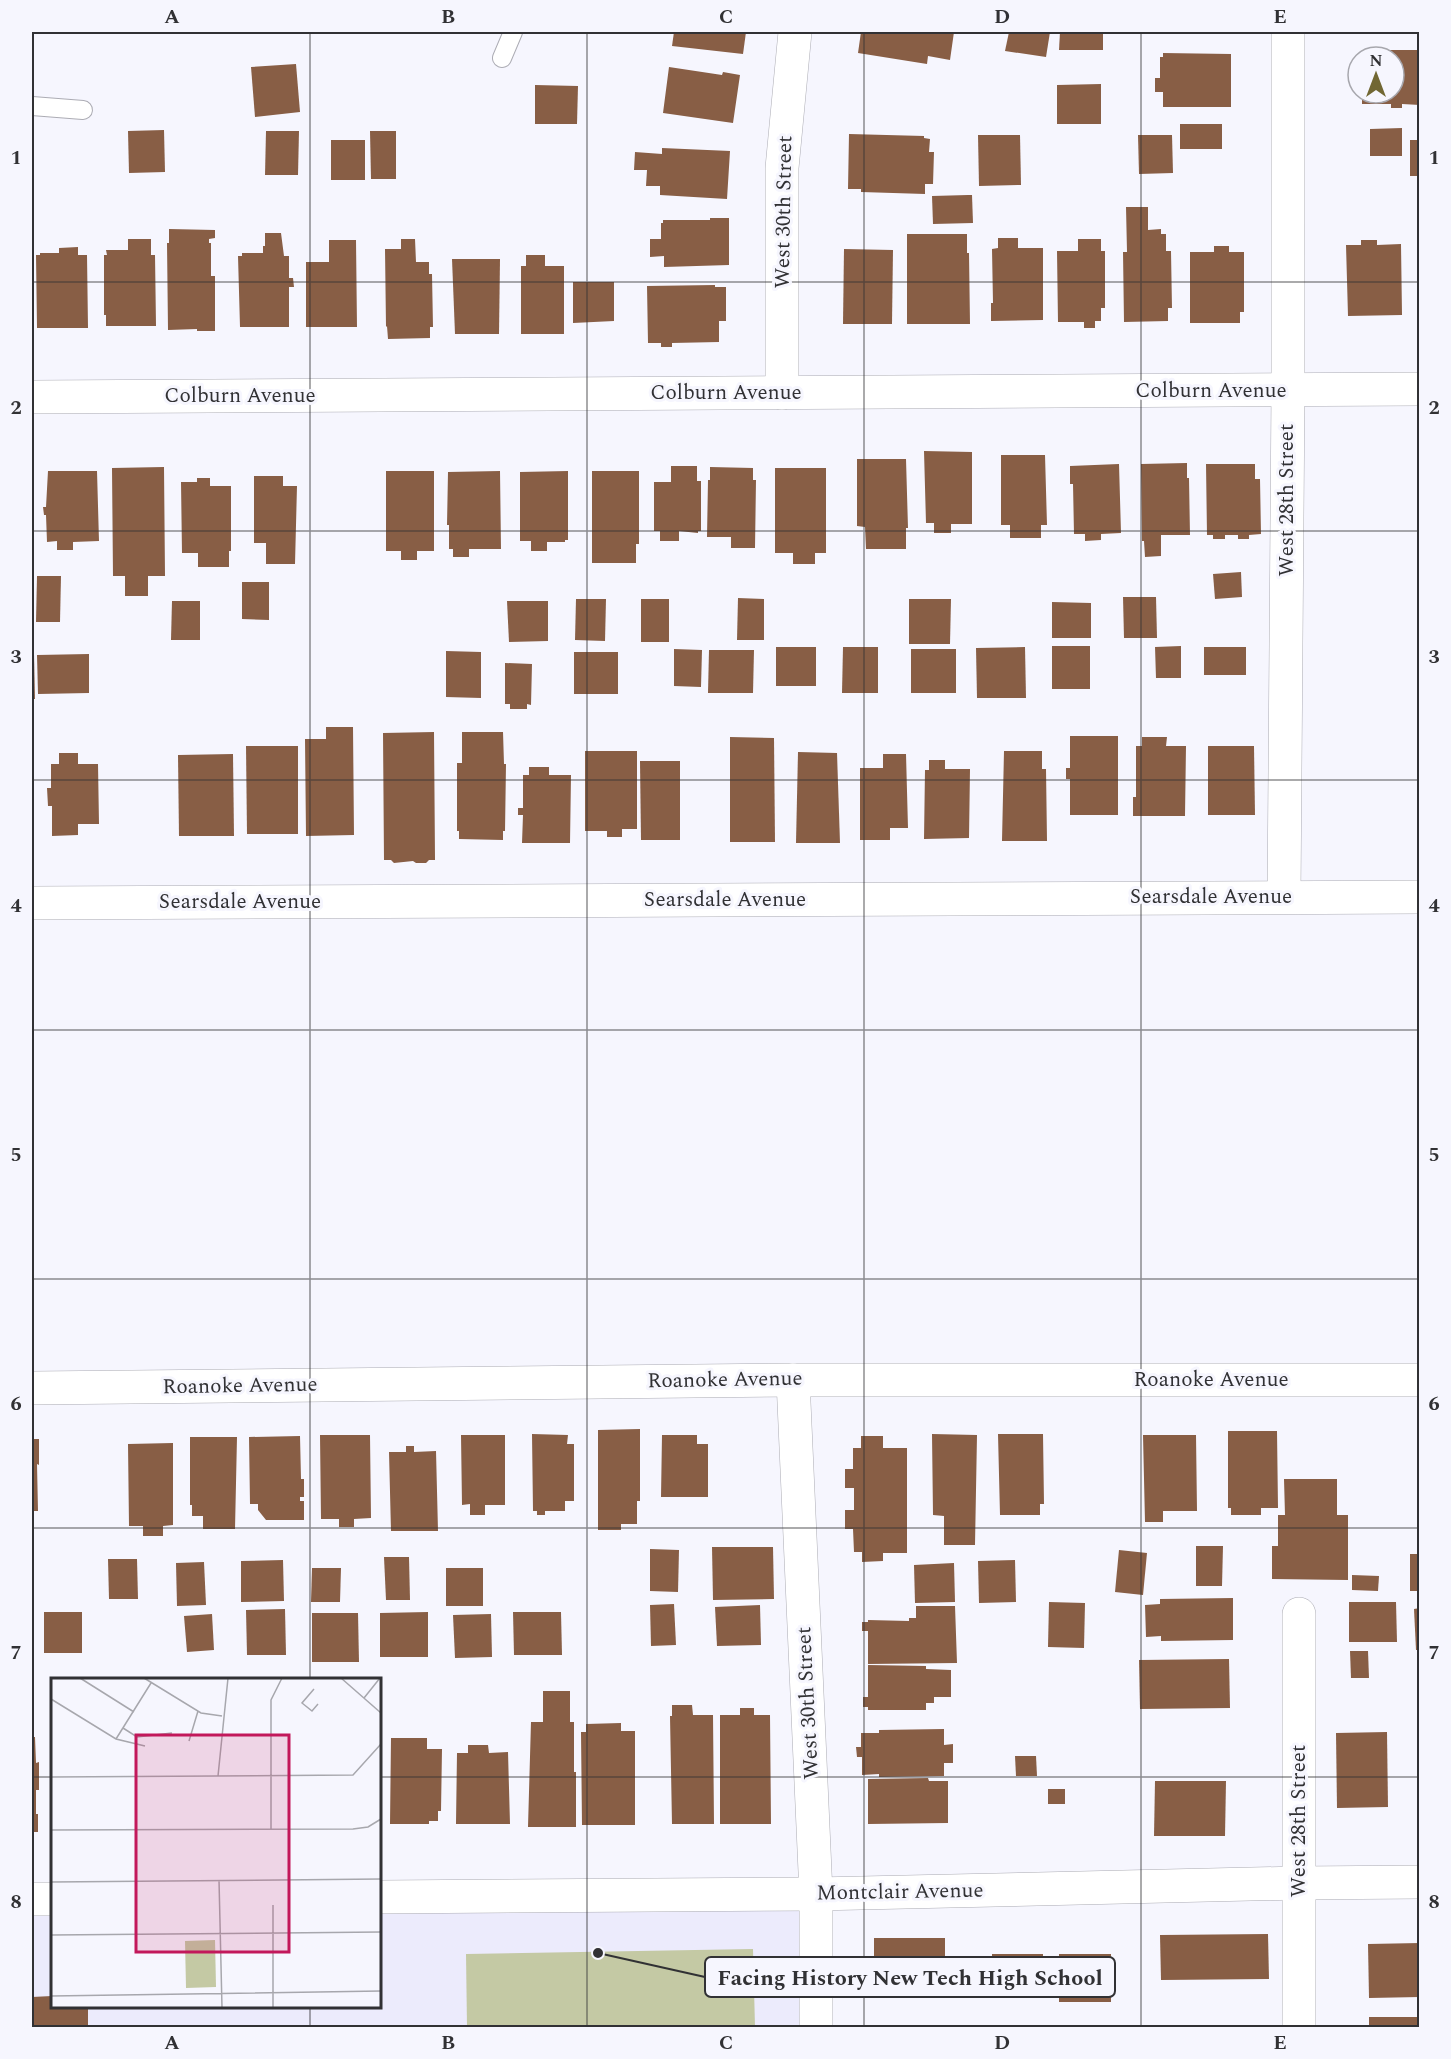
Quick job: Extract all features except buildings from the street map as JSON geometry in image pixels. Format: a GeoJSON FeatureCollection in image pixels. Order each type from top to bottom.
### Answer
{"type":"FeatureCollection","features":[{"type":"Feature","properties":{"kind":"street","name":"West 30th Street"},"geometry":{"type":"LineString","coordinates":[[782,393],[782,168],[795,32]]}},
{"type":"Feature","properties":{"kind":"street","name":"West 28th Street"},"geometry":{"type":"LineString","coordinates":[[1284,897],[1288,32]]}},
{"type":"Feature","properties":{"kind":"street","name":"Colburn Avenue"},"geometry":{"type":"LineString","coordinates":[[32,397],[1419,389]]}},
{"type":"Feature","properties":{"kind":"street","name":"Searsdale Avenue"},"geometry":{"type":"LineString","coordinates":[[32,903],[1419,897]]}},
{"type":"Feature","properties":{"kind":"street","name":"West 30th Street"},"geometry":{"type":"LineString","coordinates":[[793,1380],[816,1894],[816,2028]]}},
{"type":"Feature","properties":{"kind":"street","name":"Roanoke Avenue"},"geometry":{"type":"LineString","coordinates":[[32,1388],[793,1380],[1419,1380]]}},
{"type":"Feature","properties":{"kind":"street","name":"West 28th Street"},"geometry":{"type":"LineString","coordinates":[[1299,1614],[1299,2028]]}},
{"type":"Feature","properties":{"kind":"street","name":"Montclair Avenue"},"geometry":{"type":"LineString","coordinates":[[381,1897],[816,1894],[1419,1882]]}},
{"type":"Feature","properties":{"kind":"street"},"geometry":{"type":"LineString","coordinates":[[32,1899],[51,1899]]}},
{"type":"Feature","properties":{"kind":"lane"},"geometry":{"type":"LineString","coordinates":[[502,58],[513,32]]}},
{"type":"Feature","properties":{"kind":"lane"},"geometry":{"type":"LineString","coordinates":[[32,106],[83,110]]}},
{"type":"Feature","properties":{"kind":"shaded area"},"geometry":{"type":"Polygon","coordinates":[[[816,1896],[816,2027],[32,2027],[32,1899],[51,1899],[51,2008],[381,2008],[381,1897],[816,1896]]]}},
{"type":"Feature","properties":{"kind":"green space"},"geometry":{"type":"Polygon","coordinates":[[[753,1949],[755,2027],[467,2027],[466,1954],[753,1949]]]}},
{"type":"Feature","properties":{"kind":"place","name":"Facing History New Tech High School"},"geometry":{"type":"Point","coordinates":[598,1953]}}]}
